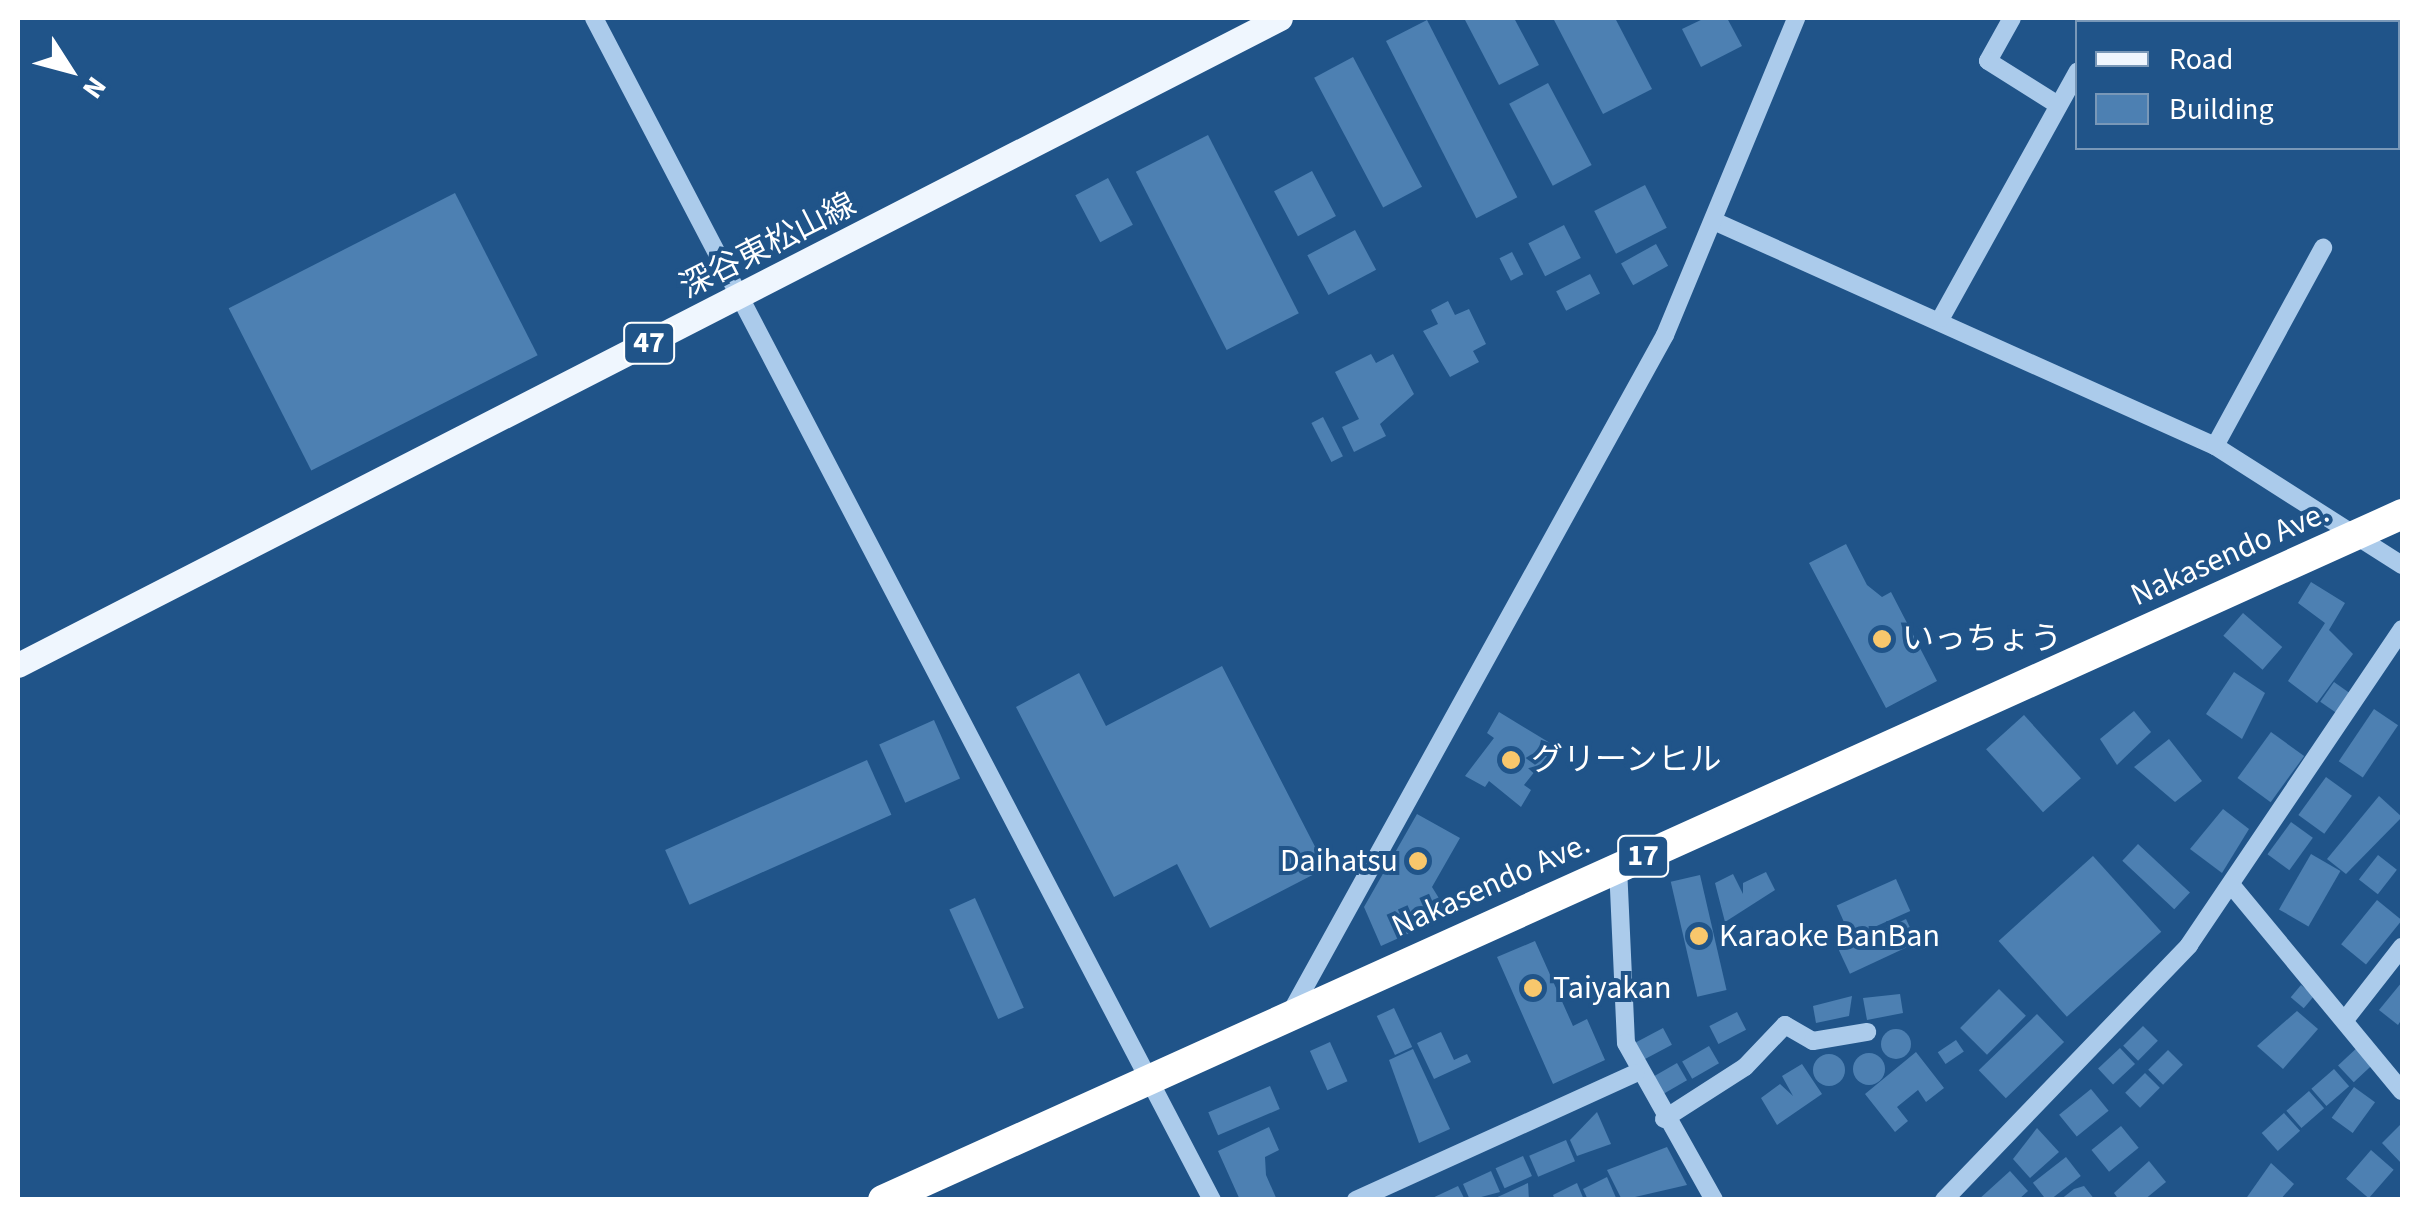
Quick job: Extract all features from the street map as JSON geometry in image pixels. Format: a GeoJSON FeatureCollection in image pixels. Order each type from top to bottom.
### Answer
{"type":"FeatureCollection","features":[{"type":"Feature","properties":{"kind":"highway","name":"Nakasendo Ave."},"geometry":{"type":"LineString","coordinates":[[883,1200],[1149,1075],[2402,514]]}},
{"type":"Feature","properties":{"kind":"main road","name":"深谷東松山線"},"geometry":{"type":"LineString","coordinates":[[18,665],[1280,18]]}},
{"type":"Feature","properties":{"kind":"street"},"geometry":{"type":"LineString","coordinates":[[594,18],[1212,1200]]}},
{"type":"Feature","properties":{"kind":"street"},"geometry":{"type":"LineString","coordinates":[[1291,1012],[1620,420],[1716,222],[1796,18]]}},
{"type":"Feature","properties":{"kind":"street"},"geometry":{"type":"LineString","coordinates":[[2012,18],[1988,61],[2058,104]]}},
{"type":"Feature","properties":{"kind":"street"},"geometry":{"type":"LineString","coordinates":[[1941,318],[2075,76]]}},
{"type":"Feature","properties":{"kind":"street"},"geometry":{"type":"LineString","coordinates":[[1716,222],[1941,318],[2215,446],[2360,534],[2402,566]]}},
{"type":"Feature","properties":{"kind":"street"},"geometry":{"type":"LineString","coordinates":[[2215,446],[2322,248]]}},
{"type":"Feature","properties":{"kind":"street"},"geometry":{"type":"LineString","coordinates":[[1944,1200],[2189,944],[2233,887],[2402,629]]}},
{"type":"Feature","properties":{"kind":"street"},"geometry":{"type":"LineString","coordinates":[[1618,867],[1626,1043],[1636,1073],[1709,1198]]}},
{"type":"Feature","properties":{"kind":"street"},"geometry":{"type":"LineString","coordinates":[[2233,887],[2348,1016],[2402,1091]]}},
{"type":"Feature","properties":{"kind":"street"},"geometry":{"type":"LineString","coordinates":[[2348,1016],[2402,947]]}},
{"type":"Feature","properties":{"kind":"street"},"geometry":{"type":"LineString","coordinates":[[1664,1119],[1745,1067],[1785,1025],[1813,1041],[1867,1032]]}},
{"type":"Feature","properties":{"kind":"street"},"geometry":{"type":"LineString","coordinates":[[1356,1200],[1636,1073]]}},
{"type":"Feature","properties":{"kind":"building"},"geometry":{"type":"Polygon","coordinates":[[[1464,18],[1514,18],[1539,65],[1499,85],[1464,18]]]}},
{"type":"Feature","properties":{"kind":"building"},"geometry":{"type":"Polygon","coordinates":[[[1553,18],[1615,18],[1652,89],[1603,114],[1553,18]]]}},
{"type":"Feature","properties":{"kind":"building"},"geometry":{"type":"Polygon","coordinates":[[[1705,18],[1727,18],[1742,46],[1701,67],[1682,29],[1705,18]]]}},
{"type":"Feature","properties":{"kind":"building"},"geometry":{"type":"Polygon","coordinates":[[[1427,20],[1517,197],[1476,218],[1386,41],[1427,20]]]}},
{"type":"Feature","properties":{"kind":"building"},"geometry":{"type":"Polygon","coordinates":[[[1353,57],[1422,187],[1383,207],[1314,78],[1353,57]]]}},
{"type":"Feature","properties":{"kind":"building"},"geometry":{"type":"Polygon","coordinates":[[[1548,83],[1592,165],[1553,186],[1509,104],[1548,83]]]}},
{"type":"Feature","properties":{"kind":"building"},"geometry":{"type":"Polygon","coordinates":[[[1208,135],[1299,313],[1227,350],[1136,172],[1208,135]]]}},
{"type":"Feature","properties":{"kind":"building"},"geometry":{"type":"Polygon","coordinates":[[[1312,171],[1336,216],[1298,236],[1274,191],[1312,171]]]}},
{"type":"Feature","properties":{"kind":"building"},"geometry":{"type":"Polygon","coordinates":[[[1108,178],[1133,225],[1100,242],[1075,195],[1108,178]]]}},
{"type":"Feature","properties":{"kind":"building"},"geometry":{"type":"Polygon","coordinates":[[[1645,185],[1667,228],[1616,254],[1594,211],[1645,185]]]}},
{"type":"Feature","properties":{"kind":"building"},"geometry":{"type":"Polygon","coordinates":[[[455,193],[538,355],[311,470],[229,308],[455,193]]]}},
{"type":"Feature","properties":{"kind":"building"},"geometry":{"type":"Polygon","coordinates":[[[1564,225],[1581,258],[1545,276],[1528,243],[1564,225]]]}},
{"type":"Feature","properties":{"kind":"building"},"geometry":{"type":"Polygon","coordinates":[[[1355,230],[1376,270],[1328,295],[1307,255],[1355,230]]]}},
{"type":"Feature","properties":{"kind":"building"},"geometry":{"type":"Polygon","coordinates":[[[1656,244],[1668,266],[1633,285],[1621,263],[1656,244]]]}},
{"type":"Feature","properties":{"kind":"building"},"geometry":{"type":"Polygon","coordinates":[[[1512,252],[1523,274],[1511,281],[1500,258],[1512,252]]]}},
{"type":"Feature","properties":{"kind":"building"},"geometry":{"type":"Polygon","coordinates":[[[1590,274],[1600,294],[1566,311],[1556,291],[1590,274]]]}},
{"type":"Feature","properties":{"kind":"building"},"geometry":{"type":"Polygon","coordinates":[[[1448,301],[1455,315],[1469,309],[1486,344],[1473,351],[1479,362],[1450,377],[1423,331],[1438,324],[1431,310],[1448,301]]]}},
{"type":"Feature","properties":{"kind":"building"},"geometry":{"type":"Polygon","coordinates":[[[1371,354],[1376,363],[1393,354],[1414,394],[1380,424],[1386,436],[1354,452],[1342,427],[1359,419],[1335,372],[1371,354]]]}},
{"type":"Feature","properties":{"kind":"building"},"geometry":{"type":"Polygon","coordinates":[[[1323,417],[1343,456],[1331,462],[1311,423],[1323,417]]]}},
{"type":"Feature","properties":{"kind":"building","name":"いっちょう"},"geometry":{"type":"Polygon","coordinates":[[[1846,544],[1867,585],[1882,597],[1891,592],[1937,681],[1886,708],[1809,563],[1846,544]]]}},
{"type":"Feature","properties":{"kind":"building"},"geometry":{"type":"Polygon","coordinates":[[[2311,582],[2345,603],[2329,630],[2353,654],[2317,703],[2288,681],[2325,623],[2298,603],[2311,582]]]}},
{"type":"Feature","properties":{"kind":"building"},"geometry":{"type":"Polygon","coordinates":[[[2243,613],[2282,647],[2263,670],[2223,636],[2243,613]]]}},
{"type":"Feature","properties":{"kind":"building"},"geometry":{"type":"Polygon","coordinates":[[[1222,666],[1326,868],[1210,928],[1177,864],[1114,897],[1016,707],[1079,673],[1106,726],[1222,666]]]}},
{"type":"Feature","properties":{"kind":"building"},"geometry":{"type":"Polygon","coordinates":[[[2234,672],[2265,693],[2242,739],[2206,714],[2234,672]]]}},
{"type":"Feature","properties":{"kind":"building"},"geometry":{"type":"Polygon","coordinates":[[[2334,682],[2350,693],[2336,713],[2320,702],[2334,682]]]}},
{"type":"Feature","properties":{"kind":"building"},"geometry":{"type":"Polygon","coordinates":[[[2374,709],[2398,725],[2363,777],[2339,761],[2374,709]]]}},
{"type":"Feature","properties":{"kind":"building"},"geometry":{"type":"Polygon","coordinates":[[[2134,711],[2151,732],[2117,765],[2100,739],[2134,711]]]}},
{"type":"Feature","properties":{"kind":"building","name":"グリーンヒル"},"geometry":{"type":"Polygon","coordinates":[[[1499,712],[1555,746],[1524,785],[1531,790],[1521,807],[1489,781],[1485,787],[1465,776],[1494,738],[1487,733],[1499,712]]]}},
{"type":"Feature","properties":{"kind":"building"},"geometry":{"type":"Polygon","coordinates":[[[2024,715],[2081,778],[2043,812],[1986,749],[2024,715]]]}},
{"type":"Feature","properties":{"kind":"building"},"geometry":{"type":"Polygon","coordinates":[[[934,720],[960,778],[905,803],[879,744],[934,720]]]}},
{"type":"Feature","properties":{"kind":"building"},"geometry":{"type":"Polygon","coordinates":[[[2271,732],[2304,756],[2271,802],[2237,778],[2271,732]]]}},
{"type":"Feature","properties":{"kind":"building"},"geometry":{"type":"Polygon","coordinates":[[[2169,739],[2202,781],[2175,802],[2134,767],[2169,739]]]}},
{"type":"Feature","properties":{"kind":"building"},"geometry":{"type":"Polygon","coordinates":[[[867,760],[891,815],[690,905],[665,850],[867,760]]]}},
{"type":"Feature","properties":{"kind":"building"},"geometry":{"type":"Polygon","coordinates":[[[2326,777],[2352,796],[2324,834],[2298,815],[2326,777]]]}},
{"type":"Feature","properties":{"kind":"building"},"geometry":{"type":"Polygon","coordinates":[[[2379,796],[2402,817],[2346,874],[2327,859],[2379,796]]]}},
{"type":"Feature","properties":{"kind":"building"},"geometry":{"type":"Polygon","coordinates":[[[2223,809],[2249,829],[2222,873],[2190,849],[2223,809]]]}},
{"type":"Feature","properties":{"kind":"building","name":"Daihatsu"},"geometry":{"type":"Polygon","coordinates":[[[1417,814],[1460,838],[1432,887],[1445,908],[1441,919],[1381,946],[1364,907],[1417,814]]]}},
{"type":"Feature","properties":{"kind":"building"},"geometry":{"type":"Polygon","coordinates":[[[2291,822],[2313,838],[2289,870],[2267,854],[2291,822]]]}},
{"type":"Feature","properties":{"kind":"building"},"geometry":{"type":"Polygon","coordinates":[[[2138,844],[2190,892],[2174,909],[2122,861],[2138,844]]]}},
{"type":"Feature","properties":{"kind":"building"},"geometry":{"type":"Polygon","coordinates":[[[2311,854],[2340,871],[2308,926],[2279,909],[2311,854]]]}},
{"type":"Feature","properties":{"kind":"building"},"geometry":{"type":"Polygon","coordinates":[[[2378,855],[2397,870],[2378,894],[2359,879],[2378,855]]]}},
{"type":"Feature","properties":{"kind":"building"},"geometry":{"type":"Polygon","coordinates":[[[2093,856],[2161,932],[2067,1017],[1999,941],[2093,856]]]}},
{"type":"Feature","properties":{"kind":"building"},"geometry":{"type":"Polygon","coordinates":[[[1766,872],[1775,890],[1725,922],[1715,883],[1733,874],[1743,894],[1743,883],[1766,872]]]}},
{"type":"Feature","properties":{"kind":"building","name":"Karaoke BanBan"},"geometry":{"type":"Polygon","coordinates":[[[1700,875],[1727,990],[1697,997],[1671,882],[1700,875]]]}},
{"type":"Feature","properties":{"kind":"building"},"geometry":{"type":"Polygon","coordinates":[[[1896,879],[1910,911],[1851,937],[1837,905],[1896,879]]]}},
{"type":"Feature","properties":{"kind":"building"},"geometry":{"type":"Polygon","coordinates":[[[975,898],[1024,1008],[998,1019],[949,909],[975,898]]]}},
{"type":"Feature","properties":{"kind":"building"},"geometry":{"type":"Polygon","coordinates":[[[2377,900],[2402,920],[2366,964],[2341,944],[2377,900]]]}},
{"type":"Feature","properties":{"kind":"building"},"geometry":{"type":"Polygon","coordinates":[[[1906,919],[1917,943],[1850,974],[1839,950],[1906,919]]]}},
{"type":"Feature","properties":{"kind":"building","name":"Taiyakan"},"geometry":{"type":"Polygon","coordinates":[[[1535,941],[1573,1026],[1587,1019],[1605,1060],[1553,1084],[1497,957],[1535,941]]]}},
{"type":"Feature","properties":{"kind":"building"},"geometry":{"type":"Polygon","coordinates":[[[2402,982],[2402,1019],[2398,1025],[2379,1010],[2402,982]]]}},
{"type":"Feature","properties":{"kind":"building"},"geometry":{"type":"Polygon","coordinates":[[[2301,985],[2314,996],[2304,1008],[2291,997],[2301,985]]]}},
{"type":"Feature","properties":{"kind":"building"},"geometry":{"type":"Polygon","coordinates":[[[1999,989],[2026,1016],[1987,1055],[1960,1028],[1999,989]]]}},
{"type":"Feature","properties":{"kind":"building"},"geometry":{"type":"Polygon","coordinates":[[[1900,994],[1903,1013],[1867,1020],[1863,998],[1900,994]]]}},
{"type":"Feature","properties":{"kind":"building"},"geometry":{"type":"Polygon","coordinates":[[[1852,996],[1849,1016],[1816,1023],[1813,1006],[1852,996]]]}},
{"type":"Feature","properties":{"kind":"building"},"geometry":{"type":"Polygon","coordinates":[[[1394,1008],[1412,1047],[1395,1055],[1377,1016],[1394,1008]]]}},
{"type":"Feature","properties":{"kind":"building"},"geometry":{"type":"Polygon","coordinates":[[[2297,1011],[2318,1029],[2283,1069],[2257,1046],[2297,1011]]]}},
{"type":"Feature","properties":{"kind":"building"},"geometry":{"type":"Polygon","coordinates":[[[1737,1012],[1746,1030],[1718,1044],[1709,1026],[1737,1012]]]}},
{"type":"Feature","properties":{"kind":"building"},"geometry":{"type":"Polygon","coordinates":[[[2037,1014],[2064,1042],[2006,1098],[1979,1070],[2037,1014]]]}},
{"type":"Feature","properties":{"kind":"building"},"geometry":{"type":"Polygon","coordinates":[[[2143,1026],[2158,1041],[2138,1061],[2123,1046],[2143,1026]]]}},
{"type":"Feature","properties":{"kind":"building"},"geometry":{"type":"Polygon","coordinates":[[[1663,1028],[1672,1045],[1644,1060],[1635,1043],[1663,1028]]]}},
{"type":"Feature","properties":{"kind":"building"},"geometry":{"type":"Polygon","coordinates":[[[1896,1029],[1907,1033],[1911,1044],[1907,1055],[1896,1059],[1885,1055],[1881,1044],[1885,1033],[1896,1029]]]}},
{"type":"Feature","properties":{"kind":"building"},"geometry":{"type":"Polygon","coordinates":[[[1441,1032],[1454,1060],[1467,1054],[1471,1062],[1434,1079],[1417,1043],[1441,1032]]]}},
{"type":"Feature","properties":{"kind":"building"},"geometry":{"type":"Polygon","coordinates":[[[1956,1040],[1964,1052],[1946,1064],[1938,1052],[1956,1040]]]}},
{"type":"Feature","properties":{"kind":"building"},"geometry":{"type":"Polygon","coordinates":[[[1330,1042],[1347,1081],[1327,1090],[1310,1051],[1330,1042]]]}},
{"type":"Feature","properties":{"kind":"building"},"geometry":{"type":"Polygon","coordinates":[[[2360,1045],[2376,1062],[2354,1082],[2338,1065],[2360,1045]]]}},
{"type":"Feature","properties":{"kind":"building"},"geometry":{"type":"Polygon","coordinates":[[[1709,1046],[1719,1063],[1692,1079],[1682,1062],[1709,1046]]]}},
{"type":"Feature","properties":{"kind":"building"},"geometry":{"type":"Polygon","coordinates":[[[2120,1048],[2135,1064],[2113,1085],[2098,1068],[2120,1048]]]}},
{"type":"Feature","properties":{"kind":"building"},"geometry":{"type":"Polygon","coordinates":[[[1413,1049],[1450,1129],[1419,1143],[1389,1060],[1413,1049]]]}},
{"type":"Feature","properties":{"kind":"building"},"geometry":{"type":"Polygon","coordinates":[[[2168,1050],[2183,1065],[2163,1085],[2148,1070],[2168,1050]]]}},
{"type":"Feature","properties":{"kind":"building"},"geometry":{"type":"Polygon","coordinates":[[[1916,1052],[1944,1088],[1926,1102],[1918,1090],[1897,1107],[1908,1121],[1895,1132],[1865,1094],[1916,1052]]]}},
{"type":"Feature","properties":{"kind":"building"},"geometry":{"type":"Polygon","coordinates":[[[1869,1053],[1880,1058],[1885,1069],[1880,1080],[1869,1085],[1858,1080],[1853,1069],[1858,1058],[1869,1053]]]}},
{"type":"Feature","properties":{"kind":"building"},"geometry":{"type":"Polygon","coordinates":[[[1829,1054],[1840,1059],[1845,1070],[1840,1081],[1829,1086],[1818,1081],[1813,1070],[1818,1059],[1829,1054]]]}},
{"type":"Feature","properties":{"kind":"building"},"geometry":{"type":"Polygon","coordinates":[[[1677,1063],[1687,1080],[1660,1096],[1650,1078],[1677,1063]]]}},
{"type":"Feature","properties":{"kind":"building"},"geometry":{"type":"Polygon","coordinates":[[[1802,1064],[1822,1094],[1777,1125],[1761,1098],[1780,1084],[1793,1096],[1782,1076],[1802,1064]]]}},
{"type":"Feature","properties":{"kind":"building"},"geometry":{"type":"Polygon","coordinates":[[[2334,1069],[2349,1086],[2326,1106],[2311,1089],[2334,1069]]]}},
{"type":"Feature","properties":{"kind":"building"},"geometry":{"type":"Polygon","coordinates":[[[2145,1073],[2160,1088],[2140,1108],[2125,1093],[2145,1073]]]}},
{"type":"Feature","properties":{"kind":"building"},"geometry":{"type":"Polygon","coordinates":[[[1270,1086],[1280,1109],[1218,1135],[1208,1112],[1270,1086]]]}},
{"type":"Feature","properties":{"kind":"building"},"geometry":{"type":"Polygon","coordinates":[[[2354,1087],[2375,1102],[2353,1133],[2332,1118],[2354,1087]]]}},
{"type":"Feature","properties":{"kind":"building"},"geometry":{"type":"Polygon","coordinates":[[[2091,1089],[2109,1111],[2077,1137],[2059,1115],[2091,1089]]]}},
{"type":"Feature","properties":{"kind":"building"},"geometry":{"type":"Polygon","coordinates":[[[2309,1091],[2324,1108],[2301,1128],[2286,1111],[2309,1091]]]}},
{"type":"Feature","properties":{"kind":"building"},"geometry":{"type":"Polygon","coordinates":[[[1597,1112],[1611,1144],[1577,1156],[1570,1140],[1597,1112]]]}},
{"type":"Feature","properties":{"kind":"building"},"geometry":{"type":"Polygon","coordinates":[[[2284,1113],[2300,1131],[2278,1151],[2262,1133],[2284,1113]]]}},
{"type":"Feature","properties":{"kind":"building"},"geometry":{"type":"Polygon","coordinates":[[[2402,1123],[2402,1164],[2382,1143],[2402,1123]]]}},
{"type":"Feature","properties":{"kind":"building"},"geometry":{"type":"Polygon","coordinates":[[[2121,1126],[2139,1148],[2109,1172],[2091,1150],[2121,1126]]]}},
{"type":"Feature","properties":{"kind":"building"},"geometry":{"type":"Polygon","coordinates":[[[1269,1127],[1279,1150],[1265,1157],[1266,1175],[1277,1200],[1240,1200],[1218,1151],[1269,1127]]]}},
{"type":"Feature","properties":{"kind":"building"},"geometry":{"type":"Polygon","coordinates":[[[2037,1128],[2059,1152],[2030,1178],[2013,1159],[2037,1128]]]}},
{"type":"Feature","properties":{"kind":"building"},"geometry":{"type":"Polygon","coordinates":[[[1566,1140],[1575,1161],[1538,1177],[1529,1156],[1566,1140]]]}},
{"type":"Feature","properties":{"kind":"building"},"geometry":{"type":"Polygon","coordinates":[[[1667,1147],[1687,1185],[1622,1200],[1607,1170],[1667,1147]]]}},
{"type":"Feature","properties":{"kind":"building"},"geometry":{"type":"Polygon","coordinates":[[[2371,1150],[2394,1170],[2369,1198],[2346,1179],[2371,1150]]]}},
{"type":"Feature","properties":{"kind":"building"},"geometry":{"type":"Polygon","coordinates":[[[1523,1156],[1532,1176],[1505,1188],[1496,1168],[1523,1156]]]}},
{"type":"Feature","properties":{"kind":"building"},"geometry":{"type":"Polygon","coordinates":[[[2066,1157],[2081,1176],[2050,1200],[2033,1183],[2066,1157]]]}},
{"type":"Feature","properties":{"kind":"building"},"geometry":{"type":"Polygon","coordinates":[[[2149,1161],[2166,1182],[2144,1200],[2119,1200],[2114,1193],[2149,1161]]]}},
{"type":"Feature","properties":{"kind":"building"},"geometry":{"type":"Polygon","coordinates":[[[2271,1163],[2294,1184],[2280,1200],[2245,1200],[2271,1163]]]}},
{"type":"Feature","properties":{"kind":"building"},"geometry":{"type":"Polygon","coordinates":[[[1491,1171],[1500,1192],[1470,1200],[1463,1184],[1491,1171]]]}},
{"type":"Feature","properties":{"kind":"building"},"geometry":{"type":"Polygon","coordinates":[[[2010,1171],[2028,1191],[2018,1200],[1978,1200],[2010,1171]]]}},
{"type":"Feature","properties":{"kind":"building"},"geometry":{"type":"Polygon","coordinates":[[[1607,1177],[1617,1200],[1588,1200],[1583,1189],[1607,1177]]]}},
{"type":"Feature","properties":{"kind":"building"},"geometry":{"type":"Polygon","coordinates":[[[1528,1183],[1529,1200],[1491,1200],[1528,1183]]]}},
{"type":"Feature","properties":{"kind":"building"},"geometry":{"type":"Polygon","coordinates":[[[1577,1183],[1584,1200],[1555,1200],[1553,1195],[1577,1183]]]}},
{"type":"Feature","properties":{"kind":"building"},"geometry":{"type":"Polygon","coordinates":[[[1458,1186],[1465,1200],[1428,1200],[1458,1186]]]}},
{"type":"Feature","properties":{"kind":"building"},"geometry":{"type":"Polygon","coordinates":[[[2084,1186],[2095,1200],[2060,1200],[2074,1189],[2084,1186]]]}},
{"type":"Feature","properties":{"kind":"place","name":"いっちょう"},"geometry":{"type":"Point","coordinates":[1882,639]}},
{"type":"Feature","properties":{"kind":"place","name":"グリーンヒル"},"geometry":{"type":"Point","coordinates":[1511,760]}},
{"type":"Feature","properties":{"kind":"place","name":"Daihatsu"},"geometry":{"type":"Point","coordinates":[1418,861]}},
{"type":"Feature","properties":{"kind":"place","name":"Karaoke BanBan"},"geometry":{"type":"Point","coordinates":[1699,936]}},
{"type":"Feature","properties":{"kind":"place","name":"Taiyakan"},"geometry":{"type":"Point","coordinates":[1533,988]}}]}
